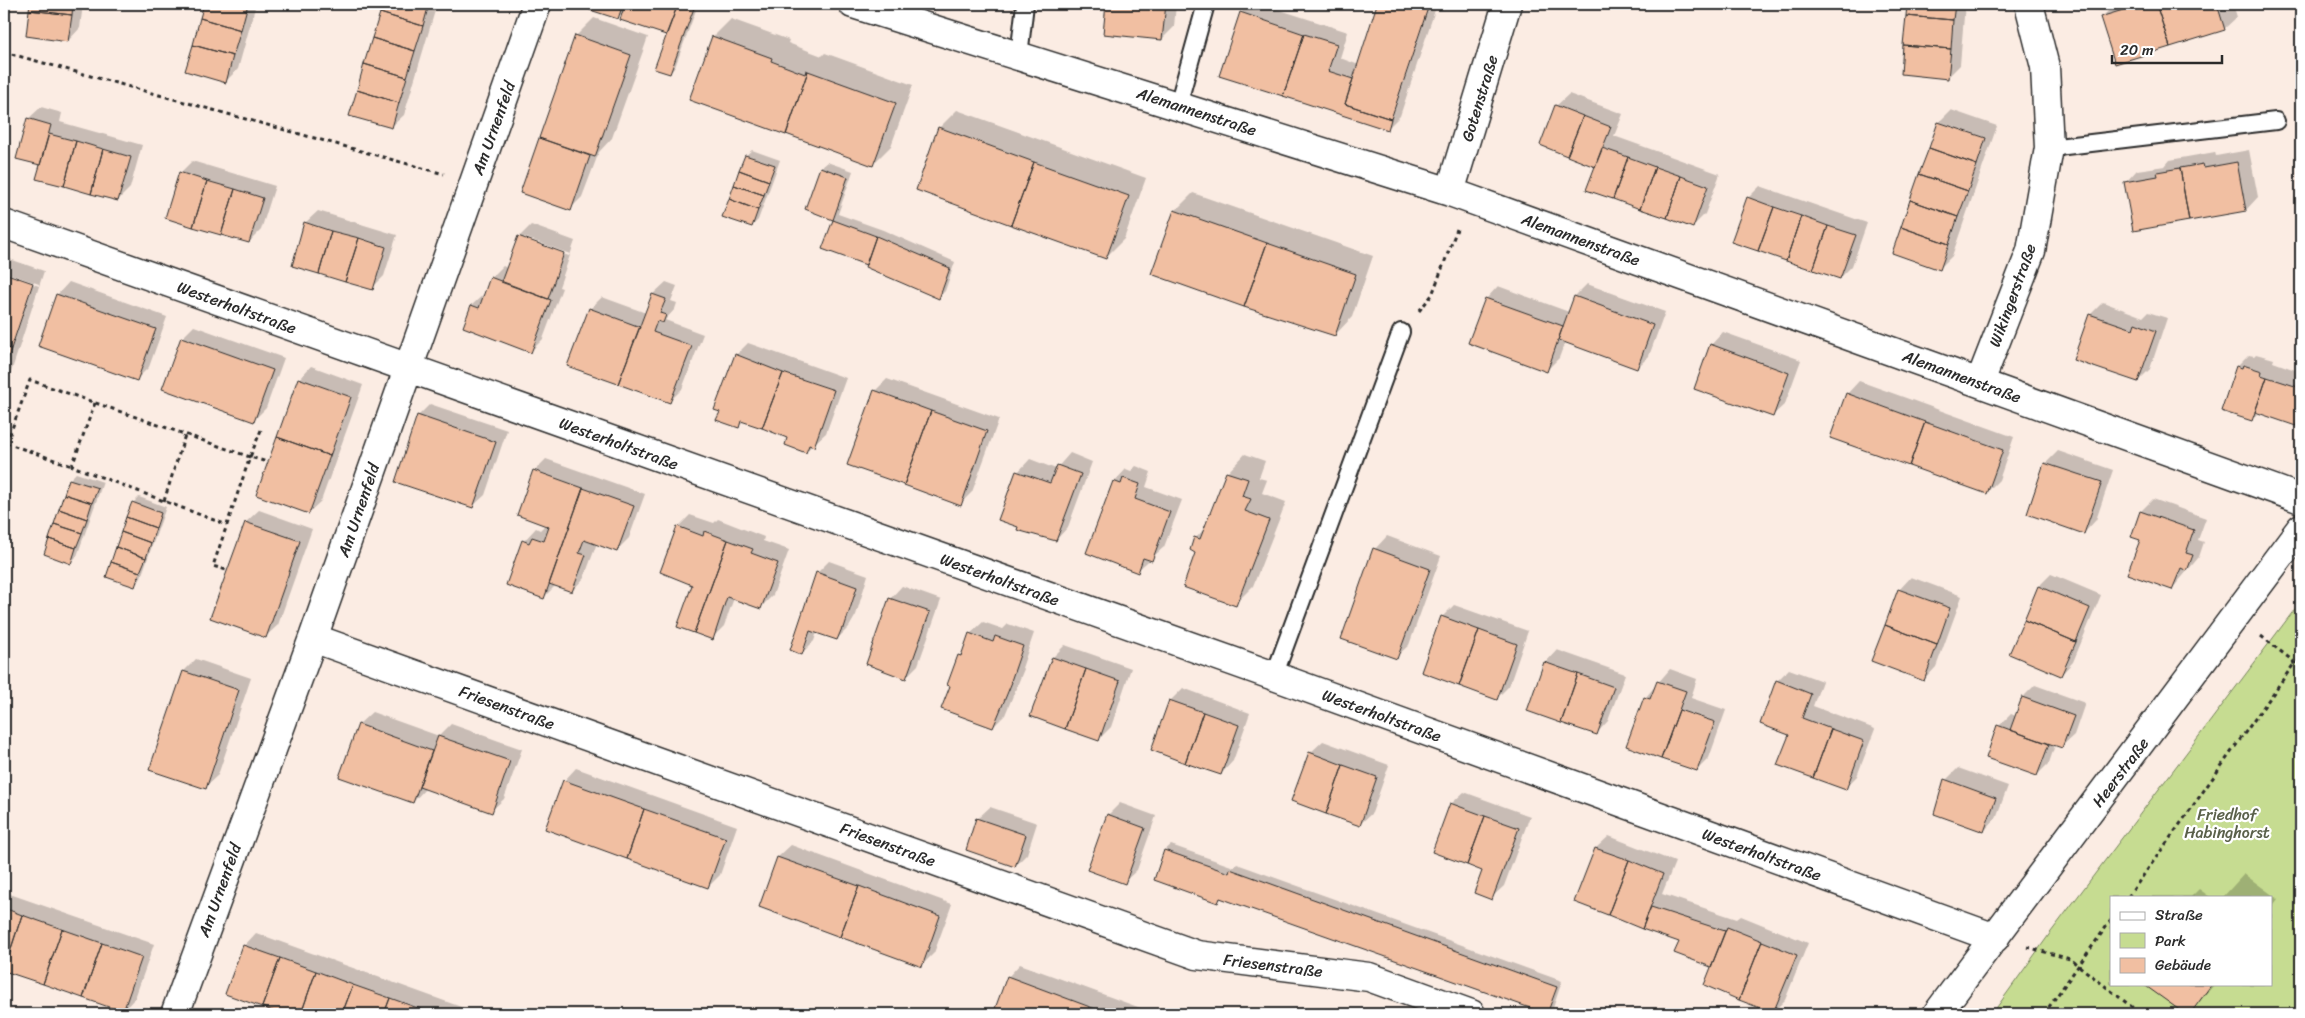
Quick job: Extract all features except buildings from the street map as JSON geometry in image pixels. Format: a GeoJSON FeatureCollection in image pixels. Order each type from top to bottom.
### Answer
{"type":"FeatureCollection","features":[{"type":"Feature","properties":{"kind":"street","name":"Am Urnenfeld"},"geometry":{"type":"LineString","coordinates":[[175,1014],[313,638],[537,4]]}},
{"type":"Feature","properties":{"kind":"street","name":"Alemannenstraße"},"geometry":{"type":"LineString","coordinates":[[853,4],[1459,195],[2301,499]]}},
{"type":"Feature","properties":{"kind":"street","name":"Gotenstraße"},"geometry":{"type":"LineString","coordinates":[[1459,195],[1507,4]]}},
{"type":"Feature","properties":{"kind":"street","name":"Wikingerstraße"},"geometry":{"type":"LineString","coordinates":[[1980,382],[2031,251],[2049,148],[2045,67],[2029,4]]}},
{"type":"Feature","properties":{"kind":"street","name":"Westerholtstraße"},"geometry":{"type":"LineString","coordinates":[[4,224],[1274,676],[1995,938]]}},
{"type":"Feature","properties":{"kind":"street","name":"Heerstraße"},"geometry":{"type":"LineString","coordinates":[[1938,1014],[2301,528]]}},
{"type":"Feature","properties":{"kind":"street","name":"Friesenstraße"},"geometry":{"type":"LineString","coordinates":[[313,638],[1197,955],[1369,977],[1471,1014]]}},
{"type":"Feature","properties":{"kind":"lane"},"geometry":{"type":"LineString","coordinates":[[1019,56],[1025,4]]}},
{"type":"Feature","properties":{"kind":"lane"},"geometry":{"type":"LineString","coordinates":[[1178,105],[1206,4]]}},
{"type":"Feature","properties":{"kind":"lane"},"geometry":{"type":"LineString","coordinates":[[2049,148],[2276,121]]}},
{"type":"Feature","properties":{"kind":"lane"},"geometry":{"type":"LineString","coordinates":[[1274,676],[1401,332]]}},
{"type":"Feature","properties":{"kind":"path"},"geometry":{"type":"LineString","coordinates":[[4,52],[473,182]]}},
{"type":"Feature","properties":{"kind":"path"},"geometry":{"type":"LineString","coordinates":[[1401,332],[1432,295],[1459,195]]}},
{"type":"Feature","properties":{"kind":"path"},"geometry":{"type":"LineString","coordinates":[[4,450],[30,380],[185,435],[268,462]]}},
{"type":"Feature","properties":{"kind":"path"},"geometry":{"type":"LineString","coordinates":[[72,466],[95,403]]}},
{"type":"Feature","properties":{"kind":"path"},"geometry":{"type":"LineString","coordinates":[[226,570],[212,566],[261,430]]}},
{"type":"Feature","properties":{"kind":"path"},"geometry":{"type":"LineString","coordinates":[[164,501],[185,435]]}},
{"type":"Feature","properties":{"kind":"path"},"geometry":{"type":"LineString","coordinates":[[6,444],[72,466],[227,525]]}},
{"type":"Feature","properties":{"kind":"path"},"geometry":{"type":"LineString","coordinates":[[2235,616],[2293,661],[2301,671]]}},
{"type":"Feature","properties":{"kind":"path"},"geometry":{"type":"LineString","coordinates":[[2129,896],[2294,664],[2301,661]]}},
{"type":"Feature","properties":{"kind":"path"},"geometry":{"type":"LineString","coordinates":[[2044,1014],[2110,921]]}},
{"type":"Feature","properties":{"kind":"path"},"geometry":{"type":"LineString","coordinates":[[1995,938],[2070,959],[2141,1014]]}},
{"type":"Feature","properties":{"kind":"green space","name":"Friedhof Habinghorst"},"geometry":{"type":"Polygon","coordinates":[[[2301,601],[2301,1014],[1992,1014],[2051,932],[2301,601]]]}}]}
